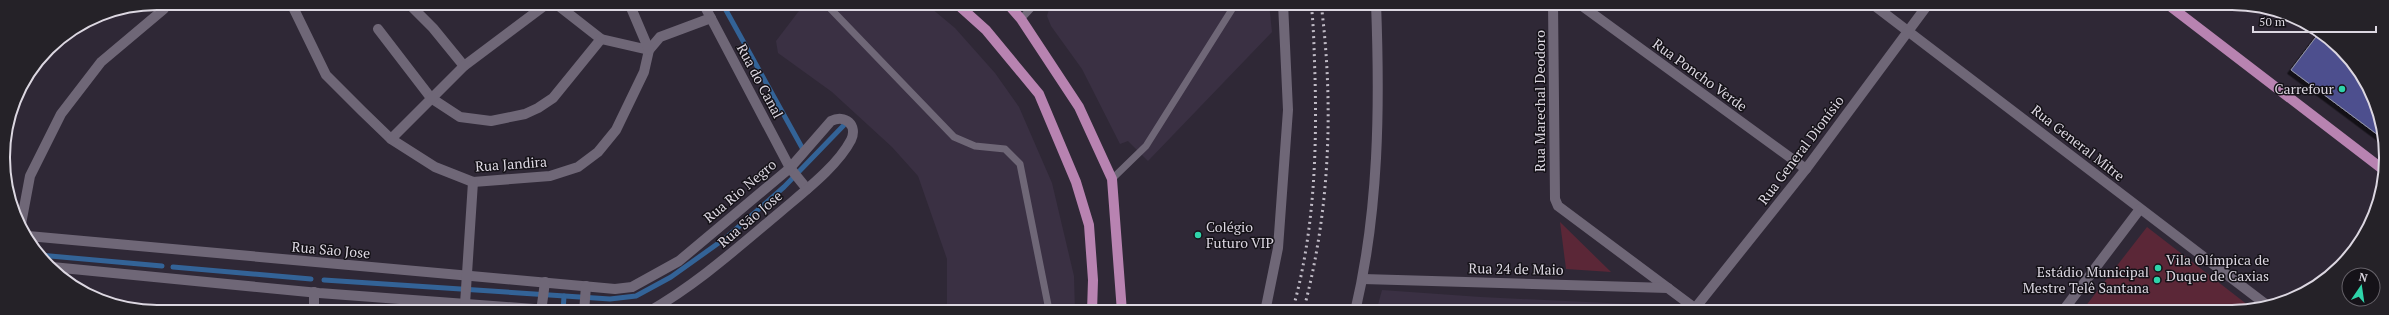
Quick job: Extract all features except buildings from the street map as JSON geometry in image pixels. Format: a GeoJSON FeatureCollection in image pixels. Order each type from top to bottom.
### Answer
{"type":"FeatureCollection","features":[{"type":"Feature","properties":{"kind":"main road"},"geometry":{"type":"LineString","coordinates":[[964,10],[986,30],[1039,94],[1076,182],[1089,225],[1093,280],[1092,305]]}},
{"type":"Feature","properties":{"kind":"main road"},"geometry":{"type":"LineString","coordinates":[[1014,10],[1079,107],[1112,179],[1121,305]]}},
{"type":"Feature","properties":{"kind":"main road"},"geometry":{"type":"LineString","coordinates":[[2175,10],[2379,166]]}},
{"type":"Feature","properties":{"kind":"street"},"geometry":{"type":"LineString","coordinates":[[22,217],[30,176],[61,114],[101,62],[164,10]]}},
{"type":"Feature","properties":{"kind":"street","name":"Rua Jandira"},"geometry":{"type":"LineString","coordinates":[[295,10],[326,75],[391,139],[435,167],[473,182],[550,176],[578,167],[598,152],[616,130],[644,72],[649,50]]}},
{"type":"Feature","properties":{"kind":"street"},"geometry":{"type":"LineString","coordinates":[[415,10],[433,28],[464,66]]}},
{"type":"Feature","properties":{"kind":"street"},"geometry":{"type":"LineString","coordinates":[[391,139],[464,66],[539,10]]}},
{"type":"Feature","properties":{"kind":"street"},"geometry":{"type":"LineString","coordinates":[[564,10],[601,39],[649,50]]}},
{"type":"Feature","properties":{"kind":"street"},"geometry":{"type":"LineString","coordinates":[[632,10],[649,50]]}},
{"type":"Feature","properties":{"kind":"street","name":"Rua do Canal"},"geometry":{"type":"LineString","coordinates":[[707,10],[792,170],[804,186]]}},
{"type":"Feature","properties":{"kind":"street"},"geometry":{"type":"LineString","coordinates":[[1266,305],[1278,248],[1288,110],[1283,10]]}},
{"type":"Feature","properties":{"kind":"street"},"geometry":{"type":"LineString","coordinates":[[1357,305],[1363,279],[1376,168],[1378,63],[1376,10]]}},
{"type":"Feature","properties":{"kind":"street","name":"Rua Marechal Deodoro"},"geometry":{"type":"LineString","coordinates":[[1553,10],[1555,199],[1563,211],[1668,288]]}},
{"type":"Feature","properties":{"kind":"street","name":"Rua Poncho Verde"},"geometry":{"type":"LineString","coordinates":[[1588,10],[1806,169]]}},
{"type":"Feature","properties":{"kind":"street","name":"Rua General Mitre"},"geometry":{"type":"LineString","coordinates":[[1881,10],[2262,302]]}},
{"type":"Feature","properties":{"kind":"street","name":"Rua General Dionísio"},"geometry":{"type":"LineString","coordinates":[[1700,305],[1806,169],[1924,10]]}},
{"type":"Feature","properties":{"kind":"street"},"geometry":{"type":"LineString","coordinates":[[649,50],[660,37],[711,18]]}},
{"type":"Feature","properties":{"kind":"street"},"geometry":{"type":"LineString","coordinates":[[378,29],[432,98],[460,117],[477,121],[491,121],[525,114],[538,108],[553,98],[601,39]]}},
{"type":"Feature","properties":{"kind":"street","name":"Rua Rio Negro"},"geometry":{"type":"LineString","coordinates":[[632,287],[678,261],[792,170],[799,158],[825,126],[838,118],[845,119],[852,124],[854,131]]}},
{"type":"Feature","properties":{"kind":"street","name":"Rua Sāo Jose"},"geometry":{"type":"LineString","coordinates":[[660,305],[672,298],[722,261],[839,156],[850,140],[854,131]]}},
{"type":"Feature","properties":{"kind":"street"},"geometry":{"type":"LineString","coordinates":[[465,302],[465,278],[473,182]]}},
{"type":"Feature","properties":{"kind":"street"},"geometry":{"type":"LineString","coordinates":[[2067,305],[2140,209]]}},
{"type":"Feature","properties":{"kind":"street","name":"Rua Sāo Jose"},"geometry":{"type":"LineString","coordinates":[[33,237],[544,285],[585,298],[615,289],[632,287]]}},
{"type":"Feature","properties":{"kind":"street"},"geometry":{"type":"LineString","coordinates":[[60,268],[314,292],[504,305]]}},
{"type":"Feature","properties":{"kind":"street","name":"Rua 24 de Maio"},"geometry":{"type":"LineString","coordinates":[[1363,279],[1668,288]]}},
{"type":"Feature","properties":{"kind":"street"},"geometry":{"type":"LineString","coordinates":[[544,285],[544,305]]}},
{"type":"Feature","properties":{"kind":"street"},"geometry":{"type":"LineString","coordinates":[[1668,288],[1690,305]]}},
{"type":"Feature","properties":{"kind":"street"},"geometry":{"type":"LineString","coordinates":[[314,292],[314,305]]}},
{"type":"Feature","properties":{"kind":"lane"},"geometry":{"type":"LineString","coordinates":[[832,10],[954,137],[974,146],[1005,149],[1020,164],[1048,305]]}},
{"type":"Feature","properties":{"kind":"lane"},"geometry":{"type":"LineString","coordinates":[[1021,19],[1029,10]]}},
{"type":"Feature","properties":{"kind":"lane"},"geometry":{"type":"LineString","coordinates":[[1112,179],[1146,146],[1232,10]]}},
{"type":"Feature","properties":{"kind":"shaded area"},"geometry":{"type":"Polygon","coordinates":[[[800,10],[933,10],[955,28],[995,73],[1019,107],[1052,183],[1074,276],[1075,305],[947,305],[947,259],[918,176],[892,147],[832,92],[778,53],[776,41],[800,10]]]}},
{"type":"Feature","properties":{"kind":"shaded area"},"geometry":{"type":"Polygon","coordinates":[[[1049,10],[1270,10],[1272,32],[1148,161],[1128,141],[1120,144],[1082,69],[1051,26],[1047,16],[1049,10]]]}},
{"type":"Feature","properties":{"kind":"shaded area"},"geometry":{"type":"Polygon","coordinates":[[[1560,222],[1611,272],[1566,269],[1560,222]]]}},
{"type":"Feature","properties":{"kind":"shaded area","name":"Vila Olímpica de Duque de Caxias"},"geometry":{"type":"Polygon","coordinates":[[[2147,227],[2247,304],[2241,305],[2086,305],[2147,227]]]}},
{"type":"Feature","properties":{"kind":"shaded area"},"geometry":{"type":"Polygon","coordinates":[[[1382,290],[1481,297],[1650,305],[1378,305],[1382,290]]]}},
{"type":"Feature","properties":{"kind":"waterway"},"geometry":{"type":"LineString","coordinates":[[726,10],[805,153]]}},
{"type":"Feature","properties":{"kind":"waterway"},"geometry":{"type":"LineString","coordinates":[[324,280],[610,299],[636,296],[671,277],[727,237],[784,187],[845,124]]}},
{"type":"Feature","properties":{"kind":"waterway"},"geometry":{"type":"LineString","coordinates":[[48,256],[162,266]]}},
{"type":"Feature","properties":{"kind":"waterway"},"geometry":{"type":"LineString","coordinates":[[173,267],[311,279]]}},
{"type":"Feature","properties":{"kind":"waterway"},"geometry":{"type":"LineString","coordinates":[[563,305],[564,296]]}},
{"type":"Feature","properties":{"kind":"railway"},"geometry":{"type":"LineString","coordinates":[[1294,305],[1305,254],[1314,165],[1315,76],[1312,10]]}},
{"type":"Feature","properties":{"kind":"railway"},"geometry":{"type":"LineString","coordinates":[[1305,305],[1319,236],[1327,159],[1327,80],[1322,10]]}},
{"type":"Feature","properties":{"kind":"place","name":"Carrefour"},"geometry":{"type":"Point","coordinates":[2342,89]}},
{"type":"Feature","properties":{"kind":"place","name":"Colégio Futuro VIP"},"geometry":{"type":"Point","coordinates":[1198,235]}},
{"type":"Feature","properties":{"kind":"place","name":"Vila Olímpica de Duque de Caxias"},"geometry":{"type":"Point","coordinates":[2158,268]}},
{"type":"Feature","properties":{"kind":"place","name":"Estádio Municipal Mestre Telê Santana"},"geometry":{"type":"Point","coordinates":[2157,280]}}]}
